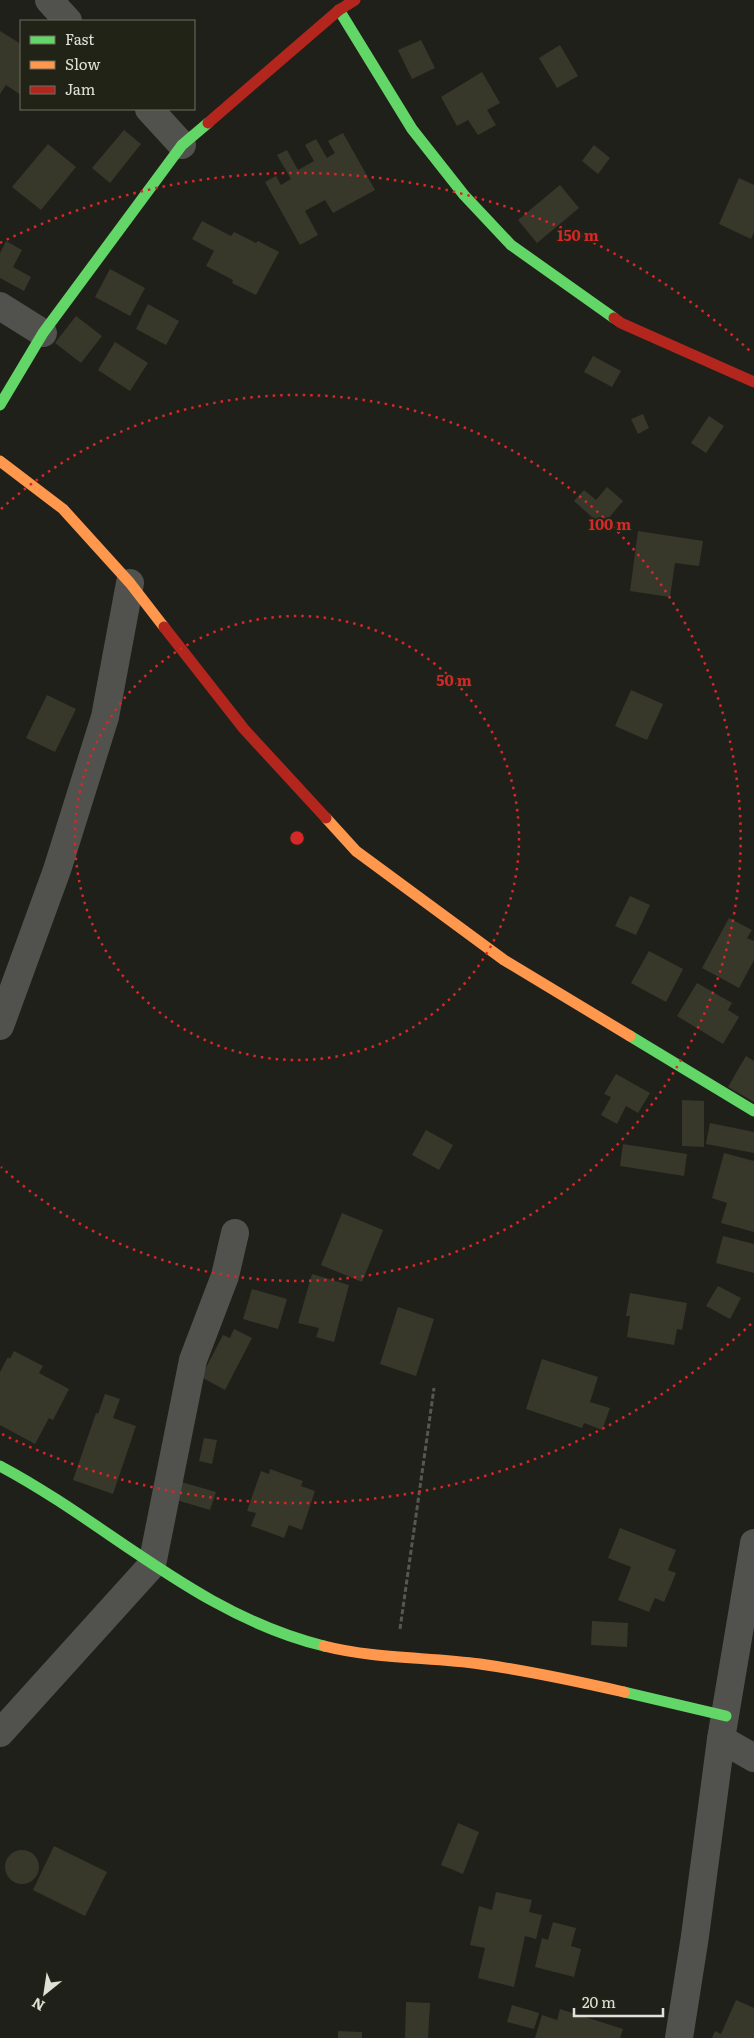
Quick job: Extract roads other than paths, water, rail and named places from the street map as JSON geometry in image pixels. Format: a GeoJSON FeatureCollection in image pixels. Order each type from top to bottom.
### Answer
{"type":"FeatureCollection","features":[{"type":"Feature","properties":{"kind":"street"},"geometry":{"type":"LineString","coordinates":[[49,0],[67,20]]}},
{"type":"Feature","properties":{"kind":"street"},"geometry":{"type":"LineString","coordinates":[[0,405],[43,334],[182,145],[339,10],[356,0]]}},
{"type":"Feature","properties":{"kind":"street"},"geometry":{"type":"LineString","coordinates":[[339,10],[412,129],[464,195],[511,245],[621,323],[754,382]]}},
{"type":"Feature","properties":{"kind":"street"},"geometry":{"type":"LineString","coordinates":[[150,110],[182,145]]}},
{"type":"Feature","properties":{"kind":"street"},"geometry":{"type":"LineString","coordinates":[[0,306],[43,334]]}},
{"type":"Feature","properties":{"kind":"street"},"geometry":{"type":"LineString","coordinates":[[0,461],[62,509],[130,583],[244,728],[356,851],[504,960],[754,1111]]}},
{"type":"Feature","properties":{"kind":"street"},"geometry":{"type":"LineString","coordinates":[[0,1026],[57,870],[104,717],[130,583]]}},
{"type":"Feature","properties":{"kind":"street"},"geometry":{"type":"LineString","coordinates":[[0,1733],[152,1565],[194,1360],[225,1276],[235,1233]]}},
{"type":"Feature","properties":{"kind":"street"},"geometry":{"type":"LineString","coordinates":[[0,1466],[71,1509],[152,1565],[226,1609],[284,1635],[338,1649],[479,1664],[548,1676],[724,1727],[754,1758]]}},
{"type":"Feature","properties":{"kind":"street"},"geometry":{"type":"LineString","coordinates":[[678,2038],[695,1936],[724,1727],[754,1544]]}}]}
